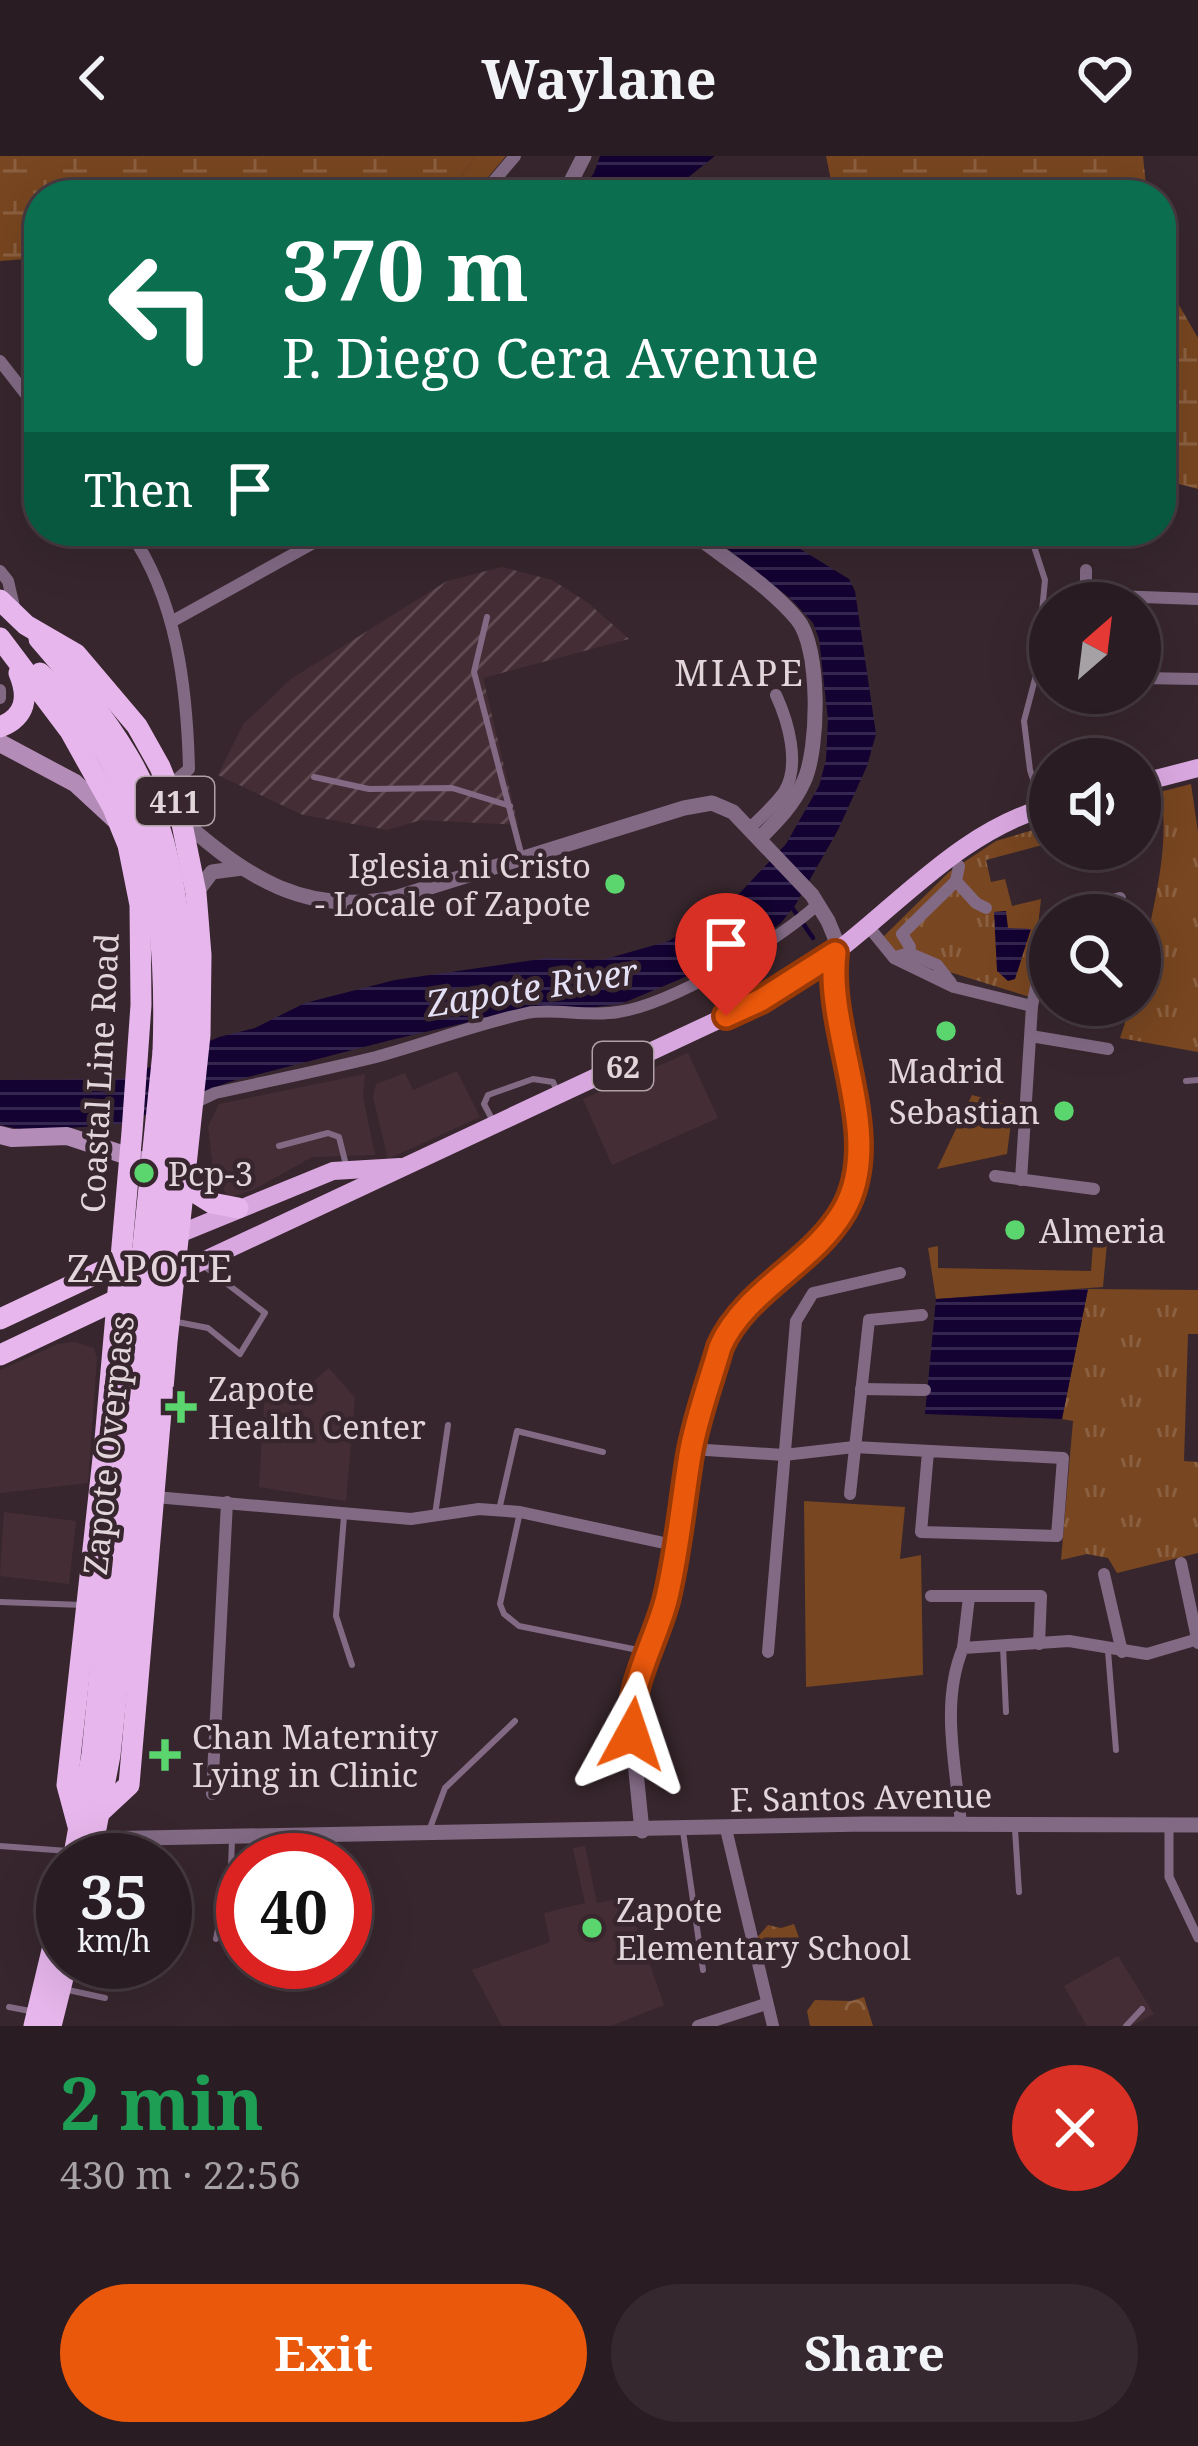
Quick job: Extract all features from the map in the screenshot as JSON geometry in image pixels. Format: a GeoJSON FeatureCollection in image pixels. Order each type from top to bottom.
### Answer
{"type":"FeatureCollection","features":[{"type":"Feature","properties":{"kind":"highway","name":"Zapote Overpass"},"geometry":{"type":"LineString","coordinates":[[14,612],[85,708],[140,826],[158,892],[165,963],[164,1052],[101,1755],[100,1811]]}},
{"type":"Feature","properties":{"kind":"highway","name":"411"},"geometry":{"type":"LineString","coordinates":[[14,612],[76,654],[137,727],[181,819],[202,955],[200,1035],[128,1785],[100,1811],[89,1833]]}},
{"type":"Feature","properties":{"kind":"highway","name":"Zapote Overpass"},"geometry":{"type":"LineString","coordinates":[[4,641],[85,708]]}},
{"type":"Feature","properties":{"kind":"highway"},"geometry":{"type":"LineString","coordinates":[[0,728],[17,717],[26,700],[4,641]]}},
{"type":"Feature","properties":{"kind":"highway","name":"Coastal Line Road"},"geometry":{"type":"LineString","coordinates":[[4,641],[70,731],[122,827],[140,905],[138,1056],[119,1263]]}},
{"type":"Feature","properties":{"kind":"highway"},"geometry":{"type":"LineString","coordinates":[[126,1191],[145,1206],[171,1209],[185,1185],[212,1204],[238,1208]]}},
{"type":"Feature","properties":{"kind":"highway","name":"62"},"geometry":{"type":"LineString","coordinates":[[0,1319],[179,1234]]}},
{"type":"Feature","properties":{"kind":"highway","name":"411"},"geometry":{"type":"LineString","coordinates":[[79,1833],[67,1785],[119,1263]]}},
{"type":"Feature","properties":{"kind":"highway","name":"62"},"geometry":{"type":"LineString","coordinates":[[0,1355],[176,1274]]}},
{"type":"Feature","properties":{"kind":"highway"},"geometry":{"type":"LineString","coordinates":[[114,1332],[136,1315],[150,1312],[169,1332]]}},
{"type":"Feature","properties":{"kind":"highway"},"geometry":{"type":"LineString","coordinates":[[60,1326],[94,1330],[108,1345],[112,1360]]}},
{"type":"Feature","properties":{"kind":"highway","name":"411"},"geometry":{"type":"LineString","coordinates":[[85,1833],[101,1755]]}},
{"type":"Feature","properties":{"kind":"highway"},"geometry":{"type":"LineString","coordinates":[[41,2021],[47,1989]]}},
{"type":"Feature","properties":{"kind":"highway"},"geometry":{"type":"LineString","coordinates":[[41,2021],[60,1989]]}},
{"type":"Feature","properties":{"kind":"main road"},"geometry":{"type":"LineString","coordinates":[[0,742],[75,783],[122,827]]}},
{"type":"Feature","properties":{"kind":"main road"},"geometry":{"type":"LineString","coordinates":[[1161,778],[1198,769]]}},
{"type":"Feature","properties":{"kind":"main road","name":"62"},"geometry":{"type":"LineString","coordinates":[[176,1274],[761,1000],[874,929],[944,861],[984,832],[1029,814]]}},
{"type":"Feature","properties":{"kind":"main road"},"geometry":{"type":"LineString","coordinates":[[0,1135],[68,1136],[185,1185]]}},
{"type":"Feature","properties":{"kind":"main road","name":"62"},"geometry":{"type":"LineString","coordinates":[[179,1234],[346,1167],[405,1167]]}},
{"type":"Feature","properties":{"kind":"street"},"geometry":{"type":"LineString","coordinates":[[495,180],[515,156]]}},
{"type":"Feature","properties":{"kind":"street"},"geometry":{"type":"LineString","coordinates":[[0,361],[24,392]]}},
{"type":"Feature","properties":{"kind":"street"},"geometry":{"type":"LineString","coordinates":[[137,546],[171,622],[188,715],[189,769],[169,786]]}},
{"type":"Feature","properties":{"kind":"street"},"geometry":{"type":"LineString","coordinates":[[171,622],[308,546]]}},
{"type":"Feature","properties":{"kind":"street"},"geometry":{"type":"LineString","coordinates":[[709,546],[789,610],[807,637],[815,710],[811,761],[796,797],[754,834]]}},
{"type":"Feature","properties":{"kind":"street"},"geometry":{"type":"LineString","coordinates":[[1086,570],[1086,582]]}},
{"type":"Feature","properties":{"kind":"street"},"geometry":{"type":"LineString","coordinates":[[0,571],[8,581],[14,612]]}},
{"type":"Feature","properties":{"kind":"street"},"geometry":{"type":"LineString","coordinates":[[1161,599],[1198,599]]}},
{"type":"Feature","properties":{"kind":"street"},"geometry":{"type":"LineString","coordinates":[[1161,678],[1198,679]]}},
{"type":"Feature","properties":{"kind":"street"},"geometry":{"type":"LineString","coordinates":[[754,834],[789,782],[790,740],[776,695]]}},
{"type":"Feature","properties":{"kind":"street"},"geometry":{"type":"LineString","coordinates":[[181,819],[242,868],[305,899],[365,902],[398,897],[702,803],[728,808],[754,834],[813,903],[835,938],[833,997],[857,1120],[854,1188],[836,1223],[727,1332],[691,1449],[665,1604],[636,1676],[630,1713],[642,1831]]}},
{"type":"Feature","properties":{"kind":"street"},"geometry":{"type":"LineString","coordinates":[[196,893],[212,872],[242,868]]}},
{"type":"Feature","properties":{"kind":"street"},"geometry":{"type":"LineString","coordinates":[[902,934],[958,874],[976,903],[986,908]]}},
{"type":"Feature","properties":{"kind":"street"},"geometry":{"type":"LineString","coordinates":[[194,1100],[375,1057],[532,1012],[570,1016],[623,1012],[695,983],[796,925],[813,903]]}},
{"type":"Feature","properties":{"kind":"street"},"geometry":{"type":"LineString","coordinates":[[874,929],[902,934],[909,953]]}},
{"type":"Feature","properties":{"kind":"street"},"geometry":{"type":"LineString","coordinates":[[874,929],[894,958],[954,987],[1029,1005]]}},
{"type":"Feature","properties":{"kind":"street"},"geometry":{"type":"LineString","coordinates":[[894,958],[909,953],[937,965],[954,987]]}},
{"type":"Feature","properties":{"kind":"street"},"geometry":{"type":"LineString","coordinates":[[1021,1180],[1031,1026]]}},
{"type":"Feature","properties":{"kind":"street"},"geometry":{"type":"LineString","coordinates":[[1031,1036],[1108,1049]]}},
{"type":"Feature","properties":{"kind":"street"},"geometry":{"type":"LineString","coordinates":[[995,1176],[1094,1190]]}},
{"type":"Feature","properties":{"kind":"street"},"geometry":{"type":"LineString","coordinates":[[768,1652],[801,1308],[813,1293],[900,1273]]}},
{"type":"Feature","properties":{"kind":"street"},"geometry":{"type":"LineString","coordinates":[[850,1494],[869,1320],[922,1316]]}},
{"type":"Feature","properties":{"kind":"street"},"geometry":{"type":"LineString","coordinates":[[861,1390],[925,1390]]}},
{"type":"Feature","properties":{"kind":"street"},"geometry":{"type":"LineString","coordinates":[[691,1449],[784,1455],[854,1447],[1063,1458],[1057,1537],[921,1532],[928,1453]]}},
{"type":"Feature","properties":{"kind":"street"},"geometry":{"type":"LineString","coordinates":[[155,1497],[411,1519],[499,1510],[678,1546]]}},
{"type":"Feature","properties":{"kind":"street"},"geometry":{"type":"LineString","coordinates":[[212,1794],[226,1502]]}},
{"type":"Feature","properties":{"kind":"street"},"geometry":{"type":"LineString","coordinates":[[963,1648],[1069,1641],[1147,1654],[1198,1641],[1180,1563]]}},
{"type":"Feature","properties":{"kind":"street"},"geometry":{"type":"LineString","coordinates":[[1104,1574],[1114,1650]]}},
{"type":"Feature","properties":{"kind":"street"},"geometry":{"type":"LineString","coordinates":[[932,1596],[1041,1597],[1039,1643]]}},
{"type":"Feature","properties":{"kind":"street"},"geometry":{"type":"LineString","coordinates":[[961,1824],[951,1700],[969,1597]]}},
{"type":"Feature","properties":{"kind":"street","name":"F. Santos Avenue"},"geometry":{"type":"LineString","coordinates":[[372,1835],[961,1824],[1198,1825]]}},
{"type":"Feature","properties":{"kind":"street"},"geometry":{"type":"LineString","coordinates":[[1168,1826],[1168,1877],[1198,1938]]}},
{"type":"Feature","properties":{"kind":"street"},"geometry":{"type":"LineString","coordinates":[[726,1829],[773,2026]]}},
{"type":"Feature","properties":{"kind":"street"},"geometry":{"type":"LineString","coordinates":[[699,2026],[766,2004]]}},
{"type":"Feature","properties":{"kind":"lane"},"geometry":{"type":"LineString","coordinates":[[1029,762],[1024,721],[1036,675],[1045,580],[1034,546]]}},
{"type":"Feature","properties":{"kind":"lane"},"geometry":{"type":"LineString","coordinates":[[487,617],[474,672],[522,859]]}},
{"type":"Feature","properties":{"kind":"lane"},"geometry":{"type":"LineString","coordinates":[[314,777],[368,789],[452,788],[510,806]]}},
{"type":"Feature","properties":{"kind":"lane"},"geometry":{"type":"LineString","coordinates":[[495,1124],[484,1104],[488,1095],[543,1078],[553,1082],[559,1095]]}},
{"type":"Feature","properties":{"kind":"lane"},"geometry":{"type":"LineString","coordinates":[[1186,1081],[1198,1080]]}},
{"type":"Feature","properties":{"kind":"lane"},"geometry":{"type":"LineString","coordinates":[[279,1146],[328,1133],[339,1137],[346,1167]]}},
{"type":"Feature","properties":{"kind":"lane"},"geometry":{"type":"LineString","coordinates":[[169,1332],[208,1328],[240,1354],[265,1313],[201,1264]]}},
{"type":"Feature","properties":{"kind":"lane"},"geometry":{"type":"LineString","coordinates":[[436,1515],[448,1425]]}},
{"type":"Feature","properties":{"kind":"lane"},"geometry":{"type":"LineString","coordinates":[[499,1510],[517,1431],[603,1452]]}},
{"type":"Feature","properties":{"kind":"lane"},"geometry":{"type":"LineString","coordinates":[[344,1512],[336,1616],[352,1665]]}},
{"type":"Feature","properties":{"kind":"lane"},"geometry":{"type":"LineString","coordinates":[[520,1512],[500,1604],[504,1614],[519,1626],[647,1652]]}},
{"type":"Feature","properties":{"kind":"lane"},"geometry":{"type":"LineString","coordinates":[[0,1602],[86,1605]]}},
{"type":"Feature","properties":{"kind":"lane"},"geometry":{"type":"LineString","coordinates":[[1003,1646],[1006,1712]]}},
{"type":"Feature","properties":{"kind":"lane"},"geometry":{"type":"LineString","coordinates":[[1114,1650],[1116,1750]]}},
{"type":"Feature","properties":{"kind":"lane"},"geometry":{"type":"LineString","coordinates":[[428,1833],[445,1788],[515,1721]]}},
{"type":"Feature","properties":{"kind":"lane"},"geometry":{"type":"LineString","coordinates":[[1015,1825],[1019,1892]]}},
{"type":"Feature","properties":{"kind":"lane"},"geometry":{"type":"LineString","coordinates":[[682,1831],[703,1970]]}},
{"type":"Feature","properties":{"kind":"lane"},"geometry":{"type":"LineString","coordinates":[[0,1846],[36,1846]]}},
{"type":"Feature","properties":{"kind":"lane"},"geometry":{"type":"LineString","coordinates":[[65,1989],[105,1998]]}},
{"type":"Feature","properties":{"kind":"lane"},"geometry":{"type":"LineString","coordinates":[[9,2007],[41,2021]]}},
{"type":"Feature","properties":{"kind":"lane"},"geometry":{"type":"LineString","coordinates":[[1126,2026],[1142,2009]]}},
{"type":"Feature","properties":{"kind":"shaded area"},"geometry":{"type":"Polygon","coordinates":[[[502,567],[552,580],[587,602],[629,639],[483,678],[518,825],[421,820],[387,830],[303,815],[218,775],[243,725],[291,679],[447,581],[502,567]]]}},
{"type":"Feature","properties":{"kind":"shaded area"},"geometry":{"type":"Polygon","coordinates":[[[688,1053],[718,1118],[612,1165],[583,1099],[688,1053]]]}},
{"type":"Feature","properties":{"kind":"shaded area"},"geometry":{"type":"Polygon","coordinates":[[[457,1071],[480,1117],[388,1159],[373,1097],[376,1084],[405,1073],[413,1090],[457,1071]]]}},
{"type":"Feature","properties":{"kind":"shaded area"},"geometry":{"type":"Polygon","coordinates":[[[365,1074],[363,1097],[375,1155],[312,1157],[255,1189],[228,1198],[213,1169],[208,1127],[219,1104],[365,1074]]]}},
{"type":"Feature","properties":{"kind":"shaded area"},"geometry":{"type":"Polygon","coordinates":[[[75,1342],[94,1348],[97,1358],[88,1483],[0,1493],[0,1370],[58,1344],[75,1342]]]}},
{"type":"Feature","properties":{"kind":"shaded area"},"geometry":{"type":"Polygon","coordinates":[[[329,1368],[355,1398],[346,1501],[259,1487],[265,1388],[292,1400],[329,1368]]]}},
{"type":"Feature","properties":{"kind":"shaded area"},"geometry":{"type":"Polygon","coordinates":[[[4,1512],[76,1521],[69,1584],[0,1576],[4,1512]]]}},
{"type":"Feature","properties":{"kind":"shaded area","name":"Zapote Elementary School"},"geometry":{"type":"Polygon","coordinates":[[[585,1846],[597,1903],[626,1897],[664,2005],[611,2026],[502,2026],[472,1970],[550,1942],[544,1913],[585,1903],[573,1848],[585,1846]]]}},
{"type":"Feature","properties":{"kind":"shaded area"},"geometry":{"type":"Polygon","coordinates":[[[1118,1956],[1154,2014],[1131,2026],[1087,2026],[1064,1986],[1118,1956]]]}},
{"type":"Feature","properties":{"kind":"green space"},"geometry":{"type":"Polygon","coordinates":[[[0,156],[476,156],[459,180],[24,180],[24,259],[0,261],[0,156]]]}},
{"type":"Feature","properties":{"kind":"green space"},"geometry":{"type":"Polygon","coordinates":[[[476,156],[506,156],[486,180],[459,180],[476,156]]]}},
{"type":"Feature","properties":{"kind":"green space"},"geometry":{"type":"Polygon","coordinates":[[[826,156],[1143,156],[1145,180],[831,180],[826,156]]]}},
{"type":"Feature","properties":{"kind":"green space"},"geometry":{"type":"Polygon","coordinates":[[[1176,300],[1198,338],[1198,489],[1176,483],[1176,300]]]}},
{"type":"Feature","properties":{"kind":"green space"},"geometry":{"type":"Polygon","coordinates":[[[1191,784],[1198,832],[1198,1052],[1120,1038],[1124,1026],[1161,1026],[1161,894],[1156,894],[1162,860],[1161,792],[1191,784]]]}},
{"type":"Feature","properties":{"kind":"green space"},"geometry":{"type":"Polygon","coordinates":[[[1029,831],[1029,849],[986,860],[991,882],[1005,879],[1012,906],[1029,902],[1029,997],[888,953],[880,940],[949,872],[996,841],[1029,831]]]}},
{"type":"Feature","properties":{"kind":"green space"},"geometry":{"type":"Polygon","coordinates":[[[972,1095],[1013,1106],[1007,1154],[937,1169],[972,1095]]]}},
{"type":"Feature","properties":{"kind":"green space"},"geometry":{"type":"Polygon","coordinates":[[[1107,1243],[1103,1287],[936,1299],[928,1248],[938,1246],[938,1268],[1091,1271],[1093,1244],[1107,1243]]]}},
{"type":"Feature","properties":{"kind":"green space"},"geometry":{"type":"Polygon","coordinates":[[[1088,1289],[1198,1290],[1198,1334],[1188,1334],[1184,1461],[1198,1462],[1198,1553],[1117,1573],[1108,1558],[1087,1554],[1061,1560],[1073,1421],[1062,1419],[1088,1289]]]}},
{"type":"Feature","properties":{"kind":"green space"},"geometry":{"type":"Polygon","coordinates":[[[804,1501],[905,1507],[900,1559],[921,1555],[923,1675],[806,1687],[804,1501]]]}},
{"type":"Feature","properties":{"kind":"green space"},"geometry":{"type":"Polygon","coordinates":[[[794,1924],[801,1943],[762,1956],[755,1940],[768,1925],[794,1924]]]}},
{"type":"Feature","properties":{"kind":"green space"},"geometry":{"type":"Polygon","coordinates":[[[864,1997],[873,2026],[810,2026],[807,2011],[815,2000],[864,1997]]]}},
{"type":"Feature","properties":{"kind":"water"},"geometry":{"type":"Polygon","coordinates":[[[600,156],[715,156],[685,180],[589,180],[600,156]]]}},
{"type":"Feature","properties":{"kind":"water","name":"Zapote River"},"geometry":{"type":"Polygon","coordinates":[[[724,546],[795,546],[849,579],[855,591],[876,734],[838,830],[796,904],[781,923],[735,956],[621,1004],[473,1021],[391,1040],[229,1082],[121,1124],[29,1131],[0,1125],[0,1080],[123,1079],[219,1037],[255,1028],[305,1003],[395,980],[548,958],[602,960],[669,941],[736,897],[786,844],[819,786],[826,760],[828,719],[819,639],[813,623],[791,599],[724,546]]]}},
{"type":"Feature","properties":{"kind":"water"},"geometry":{"type":"Polygon","coordinates":[[[1006,911],[1008,928],[1029,929],[1015,979],[1008,981],[997,971],[994,912],[1006,911]]]}},
{"type":"Feature","properties":{"kind":"water"},"geometry":{"type":"Polygon","coordinates":[[[1088,1289],[1062,1419],[925,1414],[936,1299],[1088,1289]]]}},
{"type":"Feature","properties":{"kind":"waterway"},"geometry":{"type":"LineString","coordinates":[[789,903],[813,938]]}},
{"type":"Feature","properties":{"kind":"place","name":"Iglesia ni Cristo - Locale of Zapote"},"geometry":{"type":"Point","coordinates":[615,884]}},
{"type":"Feature","properties":{"kind":"place","name":"Madrid"},"geometry":{"type":"Point","coordinates":[946,1031]}},
{"type":"Feature","properties":{"kind":"place","name":"Sebastian"},"geometry":{"type":"Point","coordinates":[1064,1111]}},
{"type":"Feature","properties":{"kind":"place","name":"Pcp-3"},"geometry":{"type":"Point","coordinates":[144,1173]}},
{"type":"Feature","properties":{"kind":"place","name":"Almeria"},"geometry":{"type":"Point","coordinates":[1015,1230]}},
{"type":"Feature","properties":{"kind":"place","name":"Zapote Health Center"},"geometry":{"type":"Point","coordinates":[181,1407]}},
{"type":"Feature","properties":{"kind":"place","name":"Chan Maternity Lying in Clinic"},"geometry":{"type":"Point","coordinates":[165,1755]}},
{"type":"Feature","properties":{"kind":"place","name":"Zapote Elementary School"},"geometry":{"type":"Point","coordinates":[592,1928]}},
{"type":"Feature","properties":{"kind":"district","name":"MIAPE"},"geometry":{"type":"Point","coordinates":[740,672]}},
{"type":"Feature","properties":{"kind":"district","name":"ZAPOTE"},"geometry":{"type":"Point","coordinates":[151,1266]}},
{"type":"Feature","properties":{"kind":"route"},"geometry":{"type":"LineString","coordinates":[[632,1734],[636,1676],[665,1604],[691,1449],[720,1347],[742,1314],[836,1223],[854,1188],[857,1120],[833,997],[835,953],[761,1000],[726,1016]]}}]}
